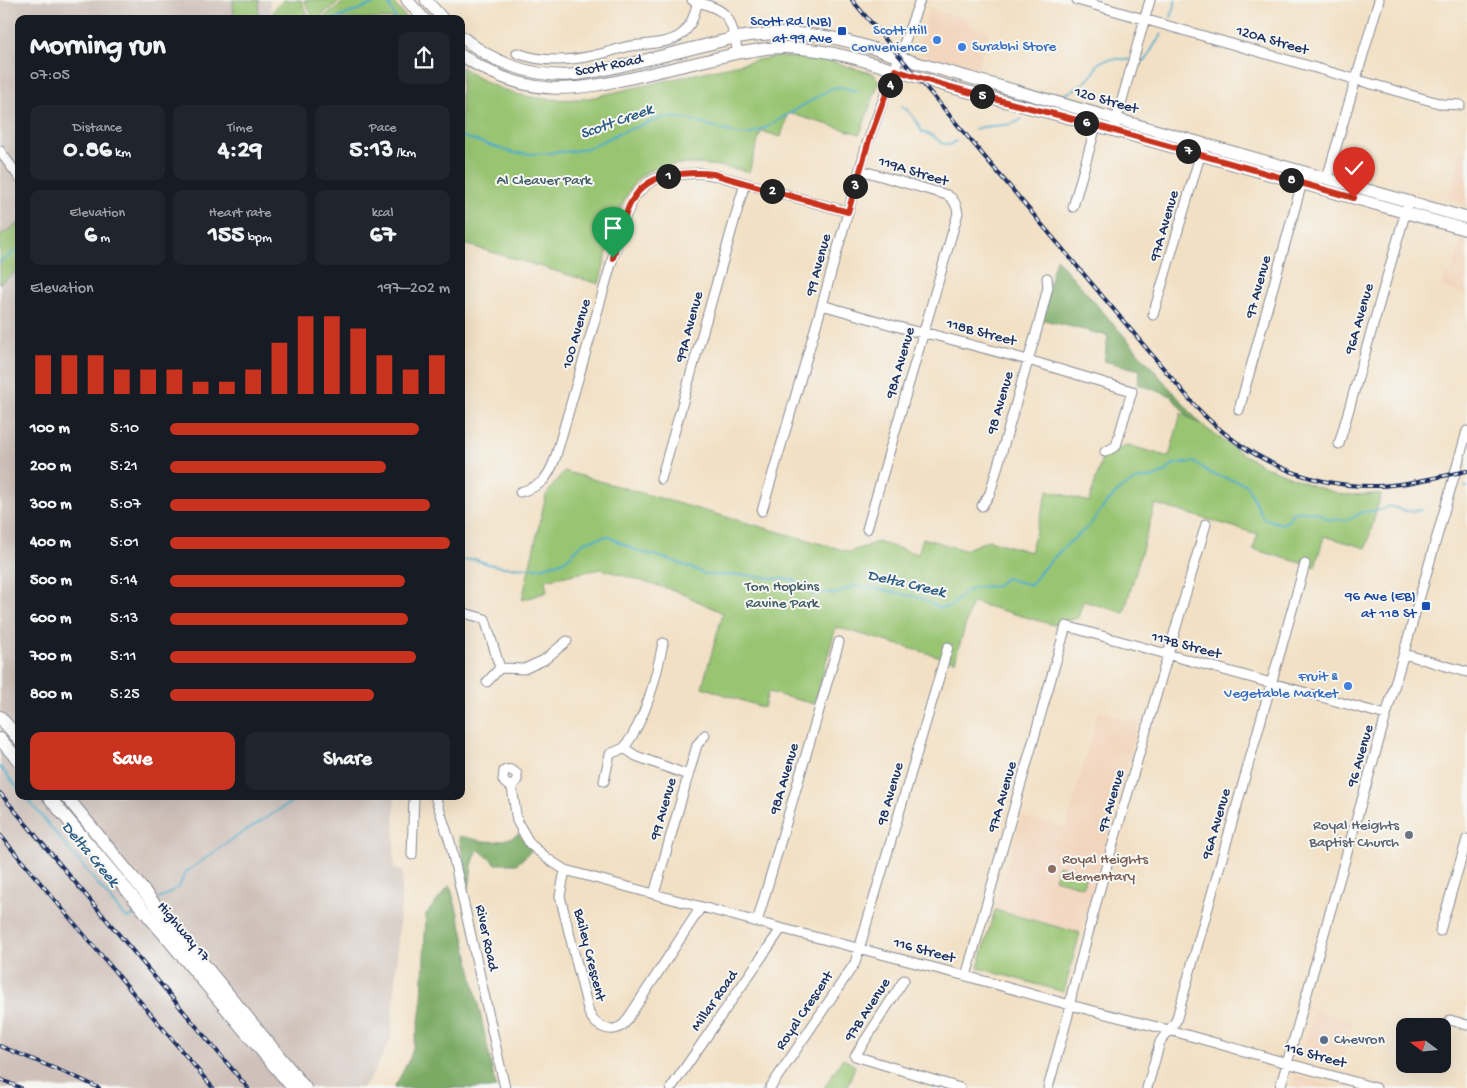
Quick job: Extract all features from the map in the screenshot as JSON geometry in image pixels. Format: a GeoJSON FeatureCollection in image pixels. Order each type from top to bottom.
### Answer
{"type":"FeatureCollection","features":[{"type":"Feature","properties":{"kind":"highway"},"geometry":{"type":"LineString","coordinates":[[0,717],[15,734]]}},
{"type":"Feature","properties":{"kind":"highway"},"geometry":{"type":"LineString","coordinates":[[0,739],[15,756]]}},
{"type":"Feature","properties":{"kind":"highway","name":"Highway 17"},"geometry":{"type":"LineString","coordinates":[[51,800],[293,1088]]}},
{"type":"Feature","properties":{"kind":"highway","name":"Highway 17"},"geometry":{"type":"LineString","coordinates":[[69,800],[305,1088]]}},
{"type":"Feature","properties":{"kind":"main road"},"geometry":{"type":"LineString","coordinates":[[407,0],[420,15]]}},
{"type":"Feature","properties":{"kind":"main road"},"geometry":{"type":"LineString","coordinates":[[426,0],[439,15]]}},
{"type":"Feature","properties":{"kind":"main road","name":"120 Street"},"geometry":{"type":"LineString","coordinates":[[734,38],[772,33],[808,34],[844,40],[1115,125],[1406,207],[1467,218]]}},
{"type":"Feature","properties":{"kind":"main road","name":"Scott Road"},"geometry":{"type":"LineString","coordinates":[[465,39],[480,51],[512,66],[540,74],[570,75],[611,68],[734,38]]}},
{"type":"Feature","properties":{"kind":"main road","name":"120 Street"},"geometry":{"type":"LineString","coordinates":[[738,53],[774,48],[810,49],[831,52],[1096,126],[1115,125]]}},
{"type":"Feature","properties":{"kind":"main road","name":"Scott Road"},"geometry":{"type":"LineString","coordinates":[[465,58],[483,69],[515,82],[537,87],[569,89],[592,87],[738,53]]}},
{"type":"Feature","properties":{"kind":"main road","name":"120 Street"},"geometry":{"type":"LineString","coordinates":[[1304,178],[1327,178],[1467,230]]}},
{"type":"Feature","properties":{"kind":"street","name":"99 Avenue"},"geometry":{"type":"LineString","coordinates":[[762,511],[870,137],[920,0]]}},
{"type":"Feature","properties":{"kind":"street","name":"120A Street"},"geometry":{"type":"LineString","coordinates":[[1077,0],[1442,104],[1460,105]]}},
{"type":"Feature","properties":{"kind":"street"},"geometry":{"type":"LineString","coordinates":[[1115,125],[1150,0]]}},
{"type":"Feature","properties":{"kind":"street"},"geometry":{"type":"LineString","coordinates":[[1327,178],[1379,0]]}},
{"type":"Feature","properties":{"kind":"street"},"geometry":{"type":"LineString","coordinates":[[696,1],[714,7],[724,14],[731,26],[738,53]]}},
{"type":"Feature","properties":{"kind":"street","name":"Scott Road"},"geometry":{"type":"LineString","coordinates":[[517,53],[533,58],[570,60],[673,39],[683,34],[691,23],[696,1]]}},
{"type":"Feature","properties":{"kind":"street"},"geometry":{"type":"LineString","coordinates":[[1073,207],[1096,126]]}},
{"type":"Feature","properties":{"kind":"street","name":"97A Avenue"},"geometry":{"type":"LineString","coordinates":[[1153,315],[1202,149]]}},
{"type":"Feature","properties":{"kind":"street"},"geometry":{"type":"LineString","coordinates":[[0,151],[15,172]]}},
{"type":"Feature","properties":{"kind":"street","name":"119A Street"},"geometry":{"type":"LineString","coordinates":[[860,170],[940,192],[951,198],[956,204]]}},
{"type":"Feature","properties":{"kind":"street","name":"100 Avenue"},"geometry":{"type":"LineString","coordinates":[[520,492],[540,484],[546,479],[552,468],[633,198],[642,187],[658,178],[670,175],[703,173],[745,183]]}},
{"type":"Feature","properties":{"kind":"street","name":"97 Avenue"},"geometry":{"type":"LineString","coordinates":[[1239,410],[1304,178]]}},
{"type":"Feature","properties":{"kind":"street"},"geometry":{"type":"LineString","coordinates":[[745,183],[848,212]]}},
{"type":"Feature","properties":{"kind":"street","name":"99A Avenue"},"geometry":{"type":"LineString","coordinates":[[661,479],[745,183]]}},
{"type":"Feature","properties":{"kind":"street","name":"98A Avenue"},"geometry":{"type":"LineString","coordinates":[[867,530],[957,218],[956,204]]}},
{"type":"Feature","properties":{"kind":"street","name":"96A Avenue"},"geometry":{"type":"LineString","coordinates":[[1339,444],[1406,207]]}},
{"type":"Feature","properties":{"kind":"street","name":"98 Avenue"},"geometry":{"type":"LineString","coordinates":[[982,506],[990,493],[1028,360],[1048,287],[1047,278]]}},
{"type":"Feature","properties":{"kind":"street","name":"118B Street"},"geometry":{"type":"LineString","coordinates":[[822,305],[913,331],[1028,360],[1132,391],[1116,446],[1105,452]]}},
{"type":"Feature","properties":{"kind":"street","name":"96 Avenue"},"geometry":{"type":"LineString","coordinates":[[1280,1088],[1467,431]]}},
{"type":"Feature","properties":{"kind":"street","name":"97 Avenue"},"geometry":{"type":"LineString","coordinates":[[1048,1088],[1101,885],[1206,524]]}},
{"type":"Feature","properties":{"kind":"street","name":"96A Avenue"},"geometry":{"type":"LineString","coordinates":[[1147,1088],[1160,1042],[1176,1021],[1305,564]]}},
{"type":"Feature","properties":{"kind":"street"},"geometry":{"type":"LineString","coordinates":[[465,613],[485,619],[500,668]]}},
{"type":"Feature","properties":{"kind":"street","name":"97A Avenue"},"geometry":{"type":"LineString","coordinates":[[966,976],[1066,626]]}},
{"type":"Feature","properties":{"kind":"street","name":"117B Street"},"geometry":{"type":"LineString","coordinates":[[1066,626],[1386,715]]}},
{"type":"Feature","properties":{"kind":"street"},"geometry":{"type":"LineString","coordinates":[[487,682],[500,668],[524,669],[544,660],[566,641]]}},
{"type":"Feature","properties":{"kind":"street","name":"98A Avenue"},"geometry":{"type":"LineString","coordinates":[[757,922],[839,642]]}},
{"type":"Feature","properties":{"kind":"street"},"geometry":{"type":"LineString","coordinates":[[604,781],[610,754],[624,748],[643,714],[663,643]]}},
{"type":"Feature","properties":{"kind":"street","name":"98 Avenue"},"geometry":{"type":"LineString","coordinates":[[860,949],[948,647]]}},
{"type":"Feature","properties":{"kind":"street"},"geometry":{"type":"LineString","coordinates":[[1404,654],[1467,672]]}},
{"type":"Feature","properties":{"kind":"street","name":"99 Avenue"},"geometry":{"type":"LineString","coordinates":[[654,894],[697,745],[705,735]]}},
{"type":"Feature","properties":{"kind":"street"},"geometry":{"type":"LineString","coordinates":[[624,748],[636,756],[688,775]]}},
{"type":"Feature","properties":{"kind":"street","name":"116 Street"},"geometry":{"type":"LineString","coordinates":[[512,787],[517,821],[530,844],[564,870],[781,929],[1169,1030],[1376,1088]]}},
{"type":"Feature","properties":{"kind":"street"},"geometry":{"type":"LineString","coordinates":[[412,855],[414,800]]}},
{"type":"Feature","properties":{"kind":"street","name":"River Road"},"geometry":{"type":"LineString","coordinates":[[436,800],[450,842],[505,1088]]}},
{"type":"Feature","properties":{"kind":"street"},"geometry":{"type":"LineString","coordinates":[[1440,931],[1466,850],[1467,839]]}},
{"type":"Feature","properties":{"kind":"street","name":"Bailey Crescent"},"geometry":{"type":"LineString","coordinates":[[564,870],[560,896],[589,1013],[596,1023],[610,1030],[621,1027],[625,1023],[701,907]]}},
{"type":"Feature","properties":{"kind":"street","name":"Millar Road"},"geometry":{"type":"LineString","coordinates":[[671,1088],[781,929]]}},
{"type":"Feature","properties":{"kind":"street","name":"Royal Crescent"},"geometry":{"type":"LineString","coordinates":[[770,1088],[856,962],[860,949]]}},
{"type":"Feature","properties":{"kind":"street","name":"97B Avenue"},"geometry":{"type":"LineString","coordinates":[[904,980],[855,1056],[946,1086]]}},
{"type":"Feature","properties":{"kind":"street"},"geometry":{"type":"LineString","coordinates":[[1451,1020],[1467,1025]]}},
{"type":"Feature","properties":{"kind":"street"},"geometry":{"type":"LineString","coordinates":[[946,1086],[960,1088]]}},
{"type":"Feature","properties":{"kind":"shaded area"},"geometry":{"type":"Polygon","coordinates":[[[0,0],[270,0],[271,15],[15,15],[15,800],[395,800],[394,869],[403,871],[391,1039],[370,1079],[361,1088],[0,1088],[0,0]]]}},
{"type":"Feature","properties":{"kind":"shaded area"},"geometry":{"type":"Polygon","coordinates":[[[929,9],[970,20],[968,25],[988,31],[977,69],[917,52],[929,9]]]}},
{"type":"Feature","properties":{"kind":"shaded area"},"geometry":{"type":"Polygon","coordinates":[[[1462,151],[1467,152],[1467,205],[1448,200],[1462,151]]]}},
{"type":"Feature","properties":{"kind":"shaded area"},"geometry":{"type":"Polygon","coordinates":[[[1462,236],[1467,237],[1467,295],[1441,287],[1445,274],[1451,275],[1462,236]]]}},
{"type":"Feature","properties":{"kind":"shaded area","name":"Royal Heights Elementary"},"geometry":{"type":"Polygon","coordinates":[[[1098,711],[1139,723],[1064,992],[978,968],[1021,816],[1066,828],[1098,711]]]}},
{"type":"Feature","properties":{"kind":"shaded area"},"geometry":{"type":"Polygon","coordinates":[[[1314,1010],[1353,1022],[1341,1064],[1305,1054],[1303,1050],[1314,1010]]]}},
{"type":"Feature","properties":{"kind":"shaded area"},"geometry":{"type":"Polygon","coordinates":[[[1295,1075],[1332,1086],[1331,1088],[1291,1088],[1295,1075]]]}},
{"type":"Feature","properties":{"kind":"green space"},"geometry":{"type":"Polygon","coordinates":[[[233,0],[259,0],[258,15],[234,15],[233,0]]]}},
{"type":"Feature","properties":{"kind":"green space"},"geometry":{"type":"Polygon","coordinates":[[[283,0],[301,0],[308,15],[273,15],[273,11],[283,0]]]}},
{"type":"Feature","properties":{"kind":"green space"},"geometry":{"type":"Polygon","coordinates":[[[304,0],[342,0],[321,15],[312,15],[304,0]]]}},
{"type":"Feature","properties":{"kind":"green space"},"geometry":{"type":"Polygon","coordinates":[[[347,0],[391,0],[404,15],[326,15],[347,0]]]}},
{"type":"Feature","properties":{"kind":"green space","name":"Al Cleaver Park"},"geometry":{"type":"Polygon","coordinates":[[[775,57],[800,57],[825,60],[874,74],[879,82],[860,134],[788,113],[781,137],[761,131],[749,172],[693,164],[663,166],[650,170],[640,177],[625,198],[614,227],[599,284],[465,244],[465,70],[507,91],[538,98],[571,99],[589,98],[775,57]]]}},
{"type":"Feature","properties":{"kind":"green space"},"geometry":{"type":"Polygon","coordinates":[[[15,226],[15,273],[0,283],[0,236],[15,226]]]}},
{"type":"Feature","properties":{"kind":"green space"},"geometry":{"type":"Polygon","coordinates":[[[1056,258],[1202,425],[1188,417],[1171,396],[1138,384],[1140,370],[1104,361],[1108,336],[1040,319],[1056,258]]]}},
{"type":"Feature","properties":{"kind":"green space","name":"Tom Hopkins Ravine Park"},"geometry":{"type":"Polygon","coordinates":[[[1181,413],[1262,465],[1316,487],[1345,495],[1381,494],[1366,548],[1324,536],[1315,567],[1253,549],[1258,534],[1155,504],[1124,613],[1083,601],[1078,618],[1054,625],[972,602],[955,661],[836,627],[814,704],[768,692],[764,708],[702,687],[723,613],[676,591],[601,569],[545,580],[547,592],[522,600],[546,495],[564,471],[850,552],[877,542],[918,554],[923,538],[964,550],[989,540],[1030,552],[1048,490],[1089,502],[1103,455],[1128,445],[1169,457],[1181,413]]]}},
{"type":"Feature","properties":{"kind":"green space"},"geometry":{"type":"Polygon","coordinates":[[[519,834],[532,850],[517,864],[496,864],[478,849],[472,865],[469,889],[459,836],[483,841],[496,841],[519,834]]]}},
{"type":"Feature","properties":{"kind":"green space"},"geometry":{"type":"Polygon","coordinates":[[[1058,865],[1086,873],[1083,887],[1054,879],[1058,865]]]}},
{"type":"Feature","properties":{"kind":"green space"},"geometry":{"type":"Polygon","coordinates":[[[450,885],[463,932],[496,1088],[394,1088],[410,1058],[418,1029],[422,1000],[426,914],[450,885]]]}},
{"type":"Feature","properties":{"kind":"green space"},"geometry":{"type":"Polygon","coordinates":[[[995,910],[1080,933],[1064,992],[978,968],[995,910]]]}},
{"type":"Feature","properties":{"kind":"green space"},"geometry":{"type":"Polygon","coordinates":[[[843,1058],[855,1066],[847,1088],[824,1088],[843,1058]]]}},
{"type":"Feature","properties":{"kind":"waterway","name":"Scott Creek"},"geometry":{"type":"LineString","coordinates":[[347,15],[385,0]]}},
{"type":"Feature","properties":{"kind":"waterway","name":"Scott Creek"},"geometry":{"type":"LineString","coordinates":[[387,0],[394,15]]}},
{"type":"Feature","properties":{"kind":"waterway","name":"Scott Creek"},"geometry":{"type":"LineString","coordinates":[[1171,17],[1175,0]]}},
{"type":"Feature","properties":{"kind":"waterway","name":"Scott Creek"},"geometry":{"type":"LineString","coordinates":[[1135,61],[1146,60],[1162,34]]}},
{"type":"Feature","properties":{"kind":"waterway","name":"Scott Creek"},"geometry":{"type":"LineString","coordinates":[[1064,95],[1087,81],[1102,61],[1114,59],[1130,60]]}},
{"type":"Feature","properties":{"kind":"waterway","name":"Scott Creek"},"geometry":{"type":"LineString","coordinates":[[465,137],[514,153],[532,154],[574,151],[591,147],[619,133],[665,117],[687,119],[741,135],[748,135],[767,127],[832,88],[839,87],[858,91]]}},
{"type":"Feature","properties":{"kind":"waterway","name":"Scott Creek"},"geometry":{"type":"LineString","coordinates":[[902,106],[914,118],[922,132],[933,136],[942,143],[950,145],[956,141]]}},
{"type":"Feature","properties":{"kind":"waterway","name":"Scott Creek"},"geometry":{"type":"LineString","coordinates":[[975,129],[1011,124],[1022,119]]}},
{"type":"Feature","properties":{"kind":"waterway","name":"Scott Creek"},"geometry":{"type":"LineString","coordinates":[[0,262],[15,252]]}},
{"type":"Feature","properties":{"kind":"waterway","name":"Delta Creek"},"geometry":{"type":"LineString","coordinates":[[465,560],[474,559],[502,567],[540,568],[562,562],[584,542],[607,536],[637,551],[668,559],[709,575],[744,575],[794,580],[812,594],[824,592],[836,594],[854,586],[879,589],[921,598],[939,608],[950,607],[965,592],[978,587],[997,586],[1005,578],[1031,585],[1041,571],[1062,549],[1089,526],[1120,489],[1138,479],[1151,478],[1166,472],[1173,464],[1194,462],[1212,474],[1246,484],[1263,518],[1281,524],[1288,521],[1292,513],[1304,511],[1318,513],[1329,520],[1351,519],[1362,512],[1382,510],[1389,506],[1407,511],[1422,510]]}},
{"type":"Feature","properties":{"kind":"waterway","name":"Delta Creek"},"geometry":{"type":"LineString","coordinates":[[0,767],[15,784]]}},
{"type":"Feature","properties":{"kind":"waterway","name":"Delta Creek"},"geometry":{"type":"LineString","coordinates":[[28,800],[124,916],[129,918],[138,912]]}},
{"type":"Feature","properties":{"kind":"waterway","name":"Delta Creek"},"geometry":{"type":"LineString","coordinates":[[159,899],[179,887],[185,873],[234,838],[295,800]]}},
{"type":"Feature","properties":{"kind":"railway"},"geometry":{"type":"LineString","coordinates":[[852,0],[1197,408],[1215,426],[1256,455],[1278,466],[1326,482],[1377,486],[1400,484],[1467,471]]}},
{"type":"Feature","properties":{"kind":"railway"},"geometry":{"type":"LineString","coordinates":[[0,793],[248,1088]]}},
{"type":"Feature","properties":{"kind":"railway"},"geometry":{"type":"LineString","coordinates":[[0,835],[213,1088]]}},
{"type":"Feature","properties":{"kind":"railway"},"geometry":{"type":"LineString","coordinates":[[0,1046],[99,1088]]}},
{"type":"Feature","properties":{"kind":"railway"},"geometry":{"type":"LineString","coordinates":[[0,1079],[21,1088]]}},
{"type":"Feature","properties":{"kind":"place","name":"Scott Rd (NB) at 99 Ave"},"geometry":{"type":"Point","coordinates":[842,31]}},
{"type":"Feature","properties":{"kind":"place","name":"Scott Hill Convenience"},"geometry":{"type":"Point","coordinates":[937,40]}},
{"type":"Feature","properties":{"kind":"place","name":"Surabhi Store"},"geometry":{"type":"Point","coordinates":[962,47]}},
{"type":"Feature","properties":{"kind":"place","name":"96 Ave (EB) at 118 St"},"geometry":{"type":"Point","coordinates":[1426,606]}},
{"type":"Feature","properties":{"kind":"place","name":"Fruit & Vegetable Market"},"geometry":{"type":"Point","coordinates":[1348,686]}},
{"type":"Feature","properties":{"kind":"place","name":"Royal Heights Baptist Church"},"geometry":{"type":"Point","coordinates":[1409,835]}},
{"type":"Feature","properties":{"kind":"place","name":"Royal Heights Elementary"},"geometry":{"type":"Point","coordinates":[1052,869]}},
{"type":"Feature","properties":{"kind":"place","name":"Chevron"},"geometry":{"type":"Point","coordinates":[1324,1040]}},
{"type":"Feature","properties":{"kind":"route"},"geometry":{"type":"LineString","coordinates":[[613,258],[623,223],[637,193],[644,185],[651,181],[670,175],[713,174],[848,212],[870,137],[895,70],[943,85],[1062,116],[1354,198]]}}]}
